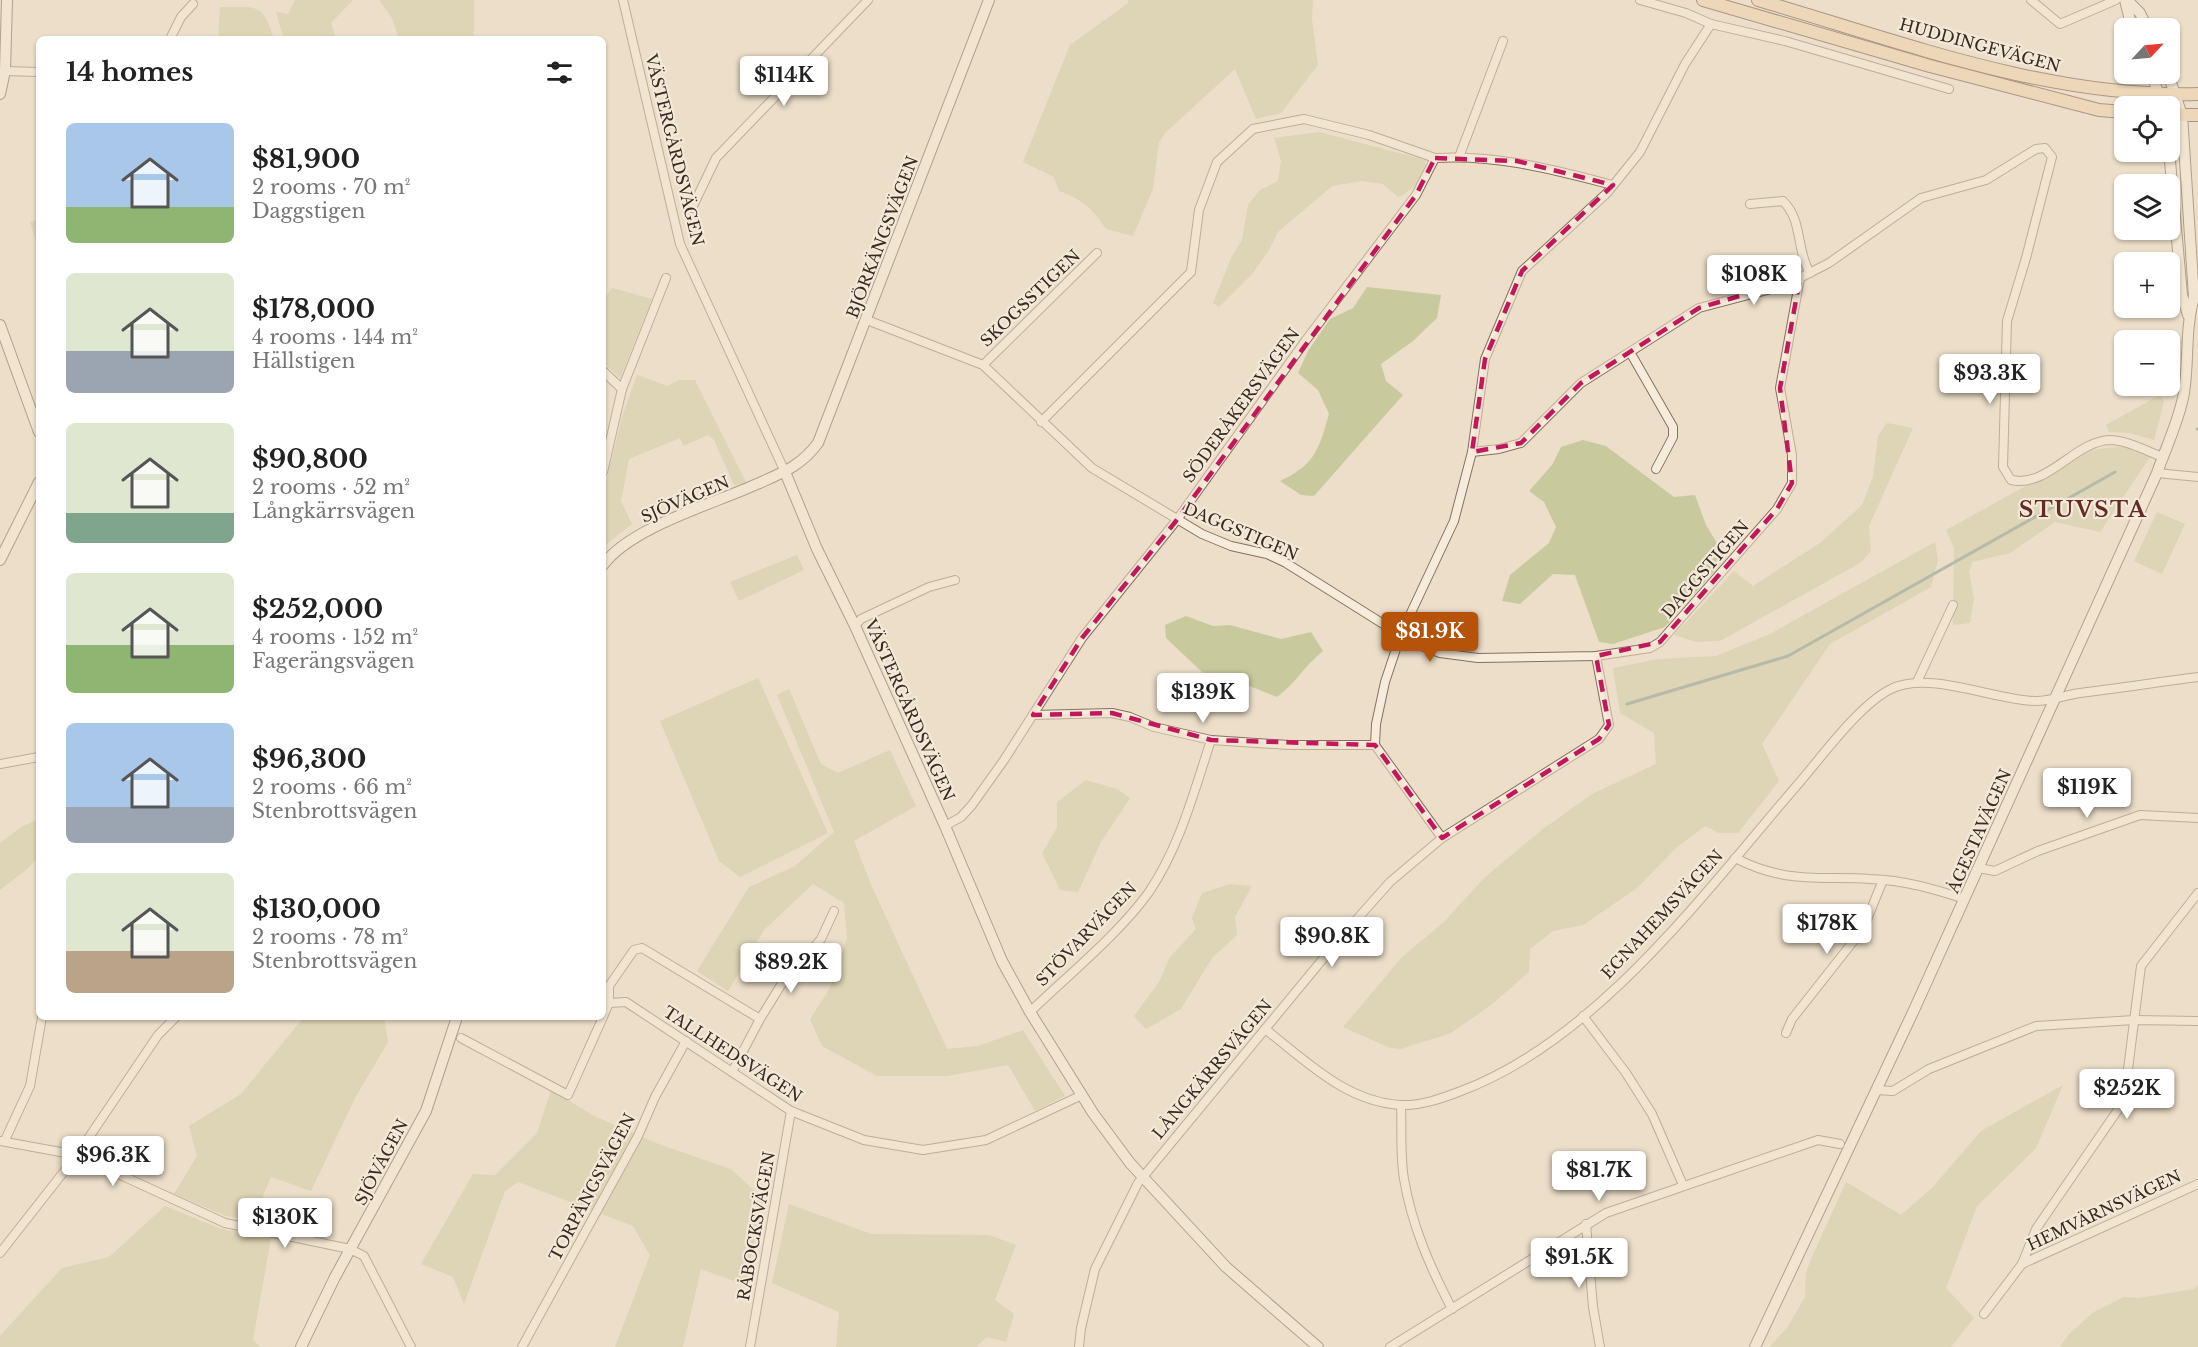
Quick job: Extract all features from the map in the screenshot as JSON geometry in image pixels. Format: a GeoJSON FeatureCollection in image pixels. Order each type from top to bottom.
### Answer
{"type":"FeatureCollection","features":[{"type":"Feature","properties":{"kind":"main road","name":"HUDDINGEVÄGEN"},"geometry":{"type":"LineString","coordinates":[[1704,0],[1929,66],[2099,110],[2114,111]]}},
{"type":"Feature","properties":{"kind":"main road","name":"HUDDINGEVÄGEN"},"geometry":{"type":"LineString","coordinates":[[1758,0],[2028,77],[2137,96]]}},
{"type":"Feature","properties":{"kind":"main road","name":"HUDDINGEVÄGEN"},"geometry":{"type":"LineString","coordinates":[[2175,96],[2198,94]]}},
{"type":"Feature","properties":{"kind":"main road"},"geometry":{"type":"LineString","coordinates":[[2182,115],[2198,115]]}},
{"type":"Feature","properties":{"kind":"street"},"geometry":{"type":"LineString","coordinates":[[0,94],[5,71],[7,0]]}},
{"type":"Feature","properties":{"kind":"street","name":"VÄSTERGÅRDSVÄGEN"},"geometry":{"type":"LineString","coordinates":[[623,0],[680,243],[785,472],[817,549],[855,626],[945,826],[1002,961],[1030,1012],[1114,1142],[1142,1176],[1226,1267],[1316,1346]]}},
{"type":"Feature","properties":{"kind":"street"},"geometry":{"type":"LineString","coordinates":[[692,208],[716,158],[867,0]]}},
{"type":"Feature","properties":{"kind":"street","name":"BJÖRKÄNGSVÄGEN"},"geometry":{"type":"LineString","coordinates":[[785,472],[802,462],[818,443],[989,0]]}},
{"type":"Feature","properties":{"kind":"street"},"geometry":{"type":"LineString","coordinates":[[1640,0],[1711,24],[1785,41],[1949,89]]}},
{"type":"Feature","properties":{"kind":"street"},"geometry":{"type":"LineString","coordinates":[[2031,0],[2060,24],[2116,0]]}},
{"type":"Feature","properties":{"kind":"street"},"geometry":{"type":"LineString","coordinates":[[2126,0],[2130,18]]}},
{"type":"Feature","properties":{"kind":"street"},"geometry":{"type":"LineString","coordinates":[[2126,0],[2142,18]]}},
{"type":"Feature","properties":{"kind":"street"},"geometry":{"type":"LineString","coordinates":[[172,36],[181,17],[193,4]]}},
{"type":"Feature","properties":{"kind":"street"},"geometry":{"type":"LineString","coordinates":[[1442,838],[1375,745],[1374,736],[1379,705],[1401,634],[1454,521],[1472,452],[1485,359],[1522,271],[1613,185],[1640,152],[1685,64],[1711,24]]}},
{"type":"Feature","properties":{"kind":"street"},"geometry":{"type":"LineString","coordinates":[[1458,157],[1503,41]]}},
{"type":"Feature","properties":{"kind":"street"},"geometry":{"type":"LineString","coordinates":[[5,71],[36,72]]}},
{"type":"Feature","properties":{"kind":"street","name":"ÅGESTAVÄGEN"},"geometry":{"type":"LineString","coordinates":[[2173,84],[2178,95],[2182,115],[2194,297],[2188,315]]}},
{"type":"Feature","properties":{"kind":"street"},"geometry":{"type":"LineString","coordinates":[[1041,422],[1191,272],[1199,210],[1217,162],[1253,129],[1304,119],[1369,135],[1435,159],[1458,157],[1517,161],[1613,185]]}},
{"type":"Feature","properties":{"kind":"street"},"geometry":{"type":"LineString","coordinates":[[1472,452],[1499,449],[1521,442],[1581,382],[1699,308],[1786,285],[1810,273],[1921,198],[1986,180],[2036,149],[2045,148],[2052,157],[2007,321],[2003,457],[2006,475],[2019,481],[2028,480],[2093,445],[2108,440],[2123,442],[2163,457]]}},
{"type":"Feature","properties":{"kind":"street","name":"SÖDERÅKERSVÄGEN"},"geometry":{"type":"LineString","coordinates":[[945,826],[961,818],[972,805],[1082,638],[1176,521],[1306,340],[1416,195],[1435,159]]}},
{"type":"Feature","properties":{"kind":"street","name":"ÅGESTAVÄGEN"},"geometry":{"type":"LineString","coordinates":[[1755,1347],[1965,899],[2163,457],[2183,396],[2188,361],[2188,315],[2182,296],[2170,162]]}},
{"type":"Feature","properties":{"kind":"street"},"geometry":{"type":"LineString","coordinates":[[1750,204],[1783,201],[1793,210],[1803,262],[1810,273]]}},
{"type":"Feature","properties":{"kind":"street","name":"SKOGSSTIGEN"},"geometry":{"type":"LineString","coordinates":[[983,365],[1097,253]]}},
{"type":"Feature","properties":{"kind":"street"},"geometry":{"type":"LineString","coordinates":[[606,456],[622,389],[666,278]]}},
{"type":"Feature","properties":{"kind":"street","name":"DAGGSTIGEN"},"geometry":{"type":"LineString","coordinates":[[867,320],[983,365],[1084,463],[1176,521],[1231,546],[1267,554],[1286,563],[1401,634],[1440,653],[1478,658],[1596,656],[1650,648],[1660,642],[1770,517],[1792,483],[1791,455],[1780,388],[1800,278]]}},
{"type":"Feature","properties":{"kind":"street"},"geometry":{"type":"LineString","coordinates":[[0,325],[36,424]]}},
{"type":"Feature","properties":{"kind":"street"},"geometry":{"type":"LineString","coordinates":[[1630,352],[1674,427],[1673,438],[1656,469]]}},
{"type":"Feature","properties":{"kind":"street"},"geometry":{"type":"LineString","coordinates":[[606,374],[622,389]]}},
{"type":"Feature","properties":{"kind":"street","name":"SJÖVÄGEN"},"geometry":{"type":"LineString","coordinates":[[606,560],[636,536],[785,472]]}},
{"type":"Feature","properties":{"kind":"street"},"geometry":{"type":"LineString","coordinates":[[2157,473],[2198,477]]}},
{"type":"Feature","properties":{"kind":"street"},"geometry":{"type":"LineString","coordinates":[[0,560],[36,488]]}},
{"type":"Feature","properties":{"kind":"street"},"geometry":{"type":"LineString","coordinates":[[855,626],[861,619],[929,586],[955,580]]}},
{"type":"Feature","properties":{"kind":"street"},"geometry":{"type":"LineString","coordinates":[[1917,682],[1953,605]]}},
{"type":"Feature","properties":{"kind":"street","name":"LÅNGKÄRRSVÄGEN"},"geometry":{"type":"LineString","coordinates":[[1079,1347],[1081,1328],[1095,1269],[1142,1176],[1377,896],[1442,838],[1599,739],[1609,725],[1596,656]]}},
{"type":"Feature","properties":{"kind":"street","name":"EGNAHEMSVÄGEN"},"geometry":{"type":"LineString","coordinates":[[1265,1029],[1345,1090],[1401,1105],[1448,1096],[1486,1082],[1538,1050],[1583,1016],[1641,963],[1875,699],[1902,684],[1917,682],[2039,701],[2198,677]]}},
{"type":"Feature","properties":{"kind":"street"},"geometry":{"type":"LineString","coordinates":[[1033,715],[1112,713],[1130,717],[1154,727],[1211,740],[1289,745],[1375,745]]}},
{"type":"Feature","properties":{"kind":"street","name":"STÖVARVÄGEN"},"geometry":{"type":"LineString","coordinates":[[1030,1012],[1110,934],[1148,892],[1182,828],[1211,740]]}},
{"type":"Feature","properties":{"kind":"street"},"geometry":{"type":"LineString","coordinates":[[0,764],[36,758]]}},
{"type":"Feature","properties":{"kind":"street"},"geometry":{"type":"LineString","coordinates":[[1978,868],[1995,871],[2038,851],[2140,814],[2198,818]]}},
{"type":"Feature","properties":{"kind":"street"},"geometry":{"type":"LineString","coordinates":[[1735,858],[1764,871],[1793,878],[1883,880],[1919,884],[1965,899]]}},
{"type":"Feature","properties":{"kind":"street"},"geometry":{"type":"LineString","coordinates":[[1786,1033],[1792,1019],[1863,929],[1883,880]]}},
{"type":"Feature","properties":{"kind":"street"},"geometry":{"type":"LineString","coordinates":[[1984,1314],[2022,1264],[2036,1229],[2124,1101],[2141,966],[2198,893]]}},
{"type":"Feature","properties":{"kind":"street"},"geometry":{"type":"LineString","coordinates":[[732,1072],[781,985],[821,939],[834,911]]}},
{"type":"Feature","properties":{"kind":"street"},"geometry":{"type":"LineString","coordinates":[[606,1010],[609,1003],[609,986],[634,950],[642,948],[760,1019]]}},
{"type":"Feature","properties":{"kind":"street","name":"TALLHEDSVÄGEN"},"geometry":{"type":"LineString","coordinates":[[609,1003],[626,1002],[791,1111],[864,1140],[922,1150],[986,1140],[1082,1095]]}},
{"type":"Feature","properties":{"kind":"street"},"geometry":{"type":"LineString","coordinates":[[1583,1016],[1626,1073],[1652,1114],[1683,1185]]}},
{"type":"Feature","properties":{"kind":"street"},"geometry":{"type":"LineString","coordinates":[[41,1020],[30,1086],[2,1141],[77,1155],[225,1223],[350,1248],[364,1256],[411,1347]]}},
{"type":"Feature","properties":{"kind":"street"},"geometry":{"type":"LineString","coordinates":[[0,1253],[77,1155],[159,1035],[173,1020]]}},
{"type":"Feature","properties":{"kind":"street","name":"SJÖVÄGEN"},"geometry":{"type":"LineString","coordinates":[[301,1347],[350,1248],[426,1111],[456,1020]]}},
{"type":"Feature","properties":{"kind":"street"},"geometry":{"type":"LineString","coordinates":[[461,1038],[568,1095],[602,1020]]}},
{"type":"Feature","properties":{"kind":"street"},"geometry":{"type":"LineString","coordinates":[[1876,1090],[1893,1091],[1929,1069],[2023,1029],[2134,1020],[2198,1021]]}},
{"type":"Feature","properties":{"kind":"street","name":"TORPÄNGSVÄGEN"},"geometry":{"type":"LineString","coordinates":[[522,1347],[638,1136],[655,1097],[686,1041]]}},
{"type":"Feature","properties":{"kind":"street"},"geometry":{"type":"LineString","coordinates":[[1401,1105],[1403,1177],[1416,1230],[1430,1266],[1452,1309]]}},
{"type":"Feature","properties":{"kind":"street","name":"RÅBOCKSVÄGEN"},"geometry":{"type":"LineString","coordinates":[[750,1347],[791,1111]]}},
{"type":"Feature","properties":{"kind":"street"},"geometry":{"type":"LineString","coordinates":[[1390,1347],[1606,1213],[1818,1140],[1840,1144]]}},
{"type":"Feature","properties":{"kind":"street","name":"HEMVÄRNSVÄGEN"},"geometry":{"type":"LineString","coordinates":[[2022,1264],[2198,1184]]}},
{"type":"Feature","properties":{"kind":"street"},"geometry":{"type":"LineString","coordinates":[[1586,1224],[1593,1307],[1600,1347]]}},
{"type":"Feature","properties":{"kind":"highlighted area"},"geometry":{"type":"Polygon","coordinates":[[[1435,158],[1517,161],[1613,185],[1522,271],[1485,359],[1472,452],[1521,443],[1581,383],[1699,308],[1800,278],[1780,388],[1792,483],[1777,509],[1660,642],[1596,656],[1609,725],[1599,739],[1442,838],[1375,745],[1211,740],[1112,713],[1033,715],[1082,638],[1176,521],[1416,195],[1435,158]]]}},
{"type":"Feature","properties":{"kind":"green space"},"geometry":{"type":"Polygon","coordinates":[[[295,0],[353,0],[331,23],[334,36],[283,36],[276,12],[288,14],[295,0]]]}},
{"type":"Feature","properties":{"kind":"green space"},"geometry":{"type":"Polygon","coordinates":[[[379,0],[474,0],[474,36],[398,36],[392,18],[379,0]]]}},
{"type":"Feature","properties":{"kind":"green space"},"geometry":{"type":"Polygon","coordinates":[[[1129,0],[1313,0],[1312,19],[1318,65],[1281,113],[1256,119],[1235,69],[1165,133],[1159,142],[1153,189],[1133,236],[1106,229],[1086,206],[1059,191],[1054,177],[1023,162],[1070,45],[1127,4],[1129,0]]]}},
{"type":"Feature","properties":{"kind":"green space"},"geometry":{"type":"Polygon","coordinates":[[[220,7],[242,7],[261,12],[273,36],[218,36],[220,7]]]}},
{"type":"Feature","properties":{"kind":"green space"},"geometry":{"type":"Polygon","coordinates":[[[1319,132],[1426,160],[1417,183],[1398,197],[1383,184],[1362,181],[1332,186],[1278,232],[1253,273],[1219,307],[1213,303],[1232,256],[1242,240],[1248,205],[1260,190],[1278,181],[1281,161],[1274,138],[1319,132]]]}},
{"type":"Feature","properties":{"kind":"green space"},"geometry":{"type":"Polygon","coordinates":[[[36,220],[36,241],[30,222],[36,220]]]}},
{"type":"Feature","properties":{"kind":"green space"},"geometry":{"type":"Polygon","coordinates":[[[1367,287],[1441,295],[1437,318],[1413,341],[1381,364],[1386,381],[1403,395],[1314,496],[1301,495],[1280,481],[1301,469],[1314,455],[1329,414],[1318,390],[1298,373],[1308,351],[1330,319],[1353,308],[1367,287]]]}},
{"type":"Feature","properties":{"kind":"green space"},"geometry":{"type":"Polygon","coordinates":[[[612,288],[652,299],[620,378],[606,365],[606,297],[612,288]]]}},
{"type":"Feature","properties":{"kind":"green space"},"geometry":{"type":"Polygon","coordinates":[[[637,375],[668,386],[679,380],[695,380],[747,484],[734,485],[714,440],[708,435],[683,446],[680,438],[629,459],[621,501],[632,524],[606,545],[606,482],[622,417],[637,375]]]}},
{"type":"Feature","properties":{"kind":"green space"},"geometry":{"type":"Polygon","coordinates":[[[2158,396],[2164,401],[2154,440],[2129,433],[2109,432],[2106,425],[2158,396]]]}},
{"type":"Feature","properties":{"kind":"green space"},"geometry":{"type":"Polygon","coordinates":[[[1887,423],[1913,428],[1869,526],[1871,551],[1860,563],[1720,641],[1696,642],[1674,635],[1734,571],[1753,586],[1820,543],[1862,505],[1873,477],[1878,436],[1887,423]]]}},
{"type":"Feature","properties":{"kind":"green space"},"geometry":{"type":"Polygon","coordinates":[[[1583,440],[1606,446],[1674,497],[1695,495],[1706,525],[1726,558],[1665,627],[1613,644],[1599,642],[1575,575],[1553,574],[1520,604],[1502,601],[1510,575],[1549,543],[1556,527],[1544,502],[1529,491],[1552,465],[1561,447],[1583,440]]]}},
{"type":"Feature","properties":{"kind":"green space"},"geometry":{"type":"Polygon","coordinates":[[[2123,446],[2150,457],[2100,532],[2055,522],[2010,553],[1972,562],[1969,572],[1974,598],[1970,623],[1953,625],[1954,548],[1946,530],[2091,450],[2123,446]]]}},
{"type":"Feature","properties":{"kind":"green space"},"geometry":{"type":"Polygon","coordinates":[[[2157,512],[2185,524],[2162,574],[2134,561],[2157,512]]]}},
{"type":"Feature","properties":{"kind":"green space"},"geometry":{"type":"Polygon","coordinates":[[[1935,542],[1938,560],[1931,587],[1830,644],[1762,744],[1779,781],[1738,833],[1719,833],[1705,826],[1676,848],[1637,888],[1583,925],[1553,931],[1530,949],[1529,972],[1491,1005],[1451,1033],[1401,1049],[1390,1048],[1343,1027],[1403,956],[1444,922],[1484,878],[1543,829],[1592,794],[1656,764],[1654,733],[1620,713],[1613,668],[1658,659],[1716,656],[1770,634],[1935,542]]]}},
{"type":"Feature","properties":{"kind":"green space"},"geometry":{"type":"Polygon","coordinates":[[[797,555],[804,570],[739,601],[730,582],[797,555]]]}},
{"type":"Feature","properties":{"kind":"green space"},"geometry":{"type":"Polygon","coordinates":[[[1186,616],[1213,626],[1230,625],[1281,639],[1311,632],[1323,651],[1277,697],[1232,679],[1202,672],[1166,638],[1165,625],[1186,616]]]}},
{"type":"Feature","properties":{"kind":"green space"},"geometry":{"type":"Polygon","coordinates":[[[758,678],[828,833],[740,877],[719,861],[660,721],[758,678]]]}},
{"type":"Feature","properties":{"kind":"green space"},"geometry":{"type":"Polygon","coordinates":[[[789,689],[821,764],[838,773],[890,750],[916,806],[854,841],[872,887],[947,1049],[978,1046],[1023,1030],[1065,1096],[1035,1111],[1008,1065],[947,1076],[877,1076],[822,1046],[810,1019],[830,988],[847,938],[844,903],[813,884],[764,930],[728,991],[697,971],[749,887],[795,866],[834,832],[777,695],[789,689]]]}},
{"type":"Feature","properties":{"kind":"green space"},"geometry":{"type":"Polygon","coordinates":[[[1086,780],[1117,789],[1130,798],[1101,842],[1078,892],[1060,890],[1042,853],[1057,828],[1057,802],[1086,780]]]}},
{"type":"Feature","properties":{"kind":"green space"},"geometry":{"type":"Polygon","coordinates":[[[36,820],[36,860],[0,890],[0,843],[23,826],[36,820]]]}},
{"type":"Feature","properties":{"kind":"green space"},"geometry":{"type":"Polygon","coordinates":[[[1230,884],[1252,886],[1235,917],[1237,935],[1212,958],[1181,1009],[1146,1029],[1134,1016],[1159,982],[1170,957],[1196,929],[1192,918],[1202,893],[1230,884]]]}},
{"type":"Feature","properties":{"kind":"green space"},"geometry":{"type":"Polygon","coordinates":[[[302,1020],[384,1020],[388,1042],[355,1098],[311,1191],[271,1177],[253,1220],[226,1216],[174,1194],[197,1156],[189,1126],[241,1094],[302,1020]]]}},
{"type":"Feature","properties":{"kind":"green space"},"geometry":{"type":"Polygon","coordinates":[[[2063,1085],[2036,1148],[1977,1206],[1946,1288],[1974,1318],[1951,1347],[1769,1347],[1787,1328],[1805,1297],[1806,1273],[1846,1182],[1901,1215],[1932,1188],[1981,1131],[2063,1085]]]}},
{"type":"Feature","properties":{"kind":"green space"},"geometry":{"type":"Polygon","coordinates":[[[551,1090],[594,1116],[661,1145],[731,1169],[764,1200],[745,1285],[701,1269],[683,1347],[615,1347],[650,1255],[633,1226],[518,1182],[505,1191],[464,1304],[453,1277],[421,1264],[473,1174],[495,1175],[537,1133],[551,1090]]]}},
{"type":"Feature","properties":{"kind":"green space"},"geometry":{"type":"Polygon","coordinates":[[[789,1204],[871,1234],[989,1235],[1016,1245],[995,1300],[1014,1314],[1006,1342],[987,1337],[976,1347],[836,1347],[839,1312],[772,1283],[789,1204]]]}},
{"type":"Feature","properties":{"kind":"green space"},"geometry":{"type":"Polygon","coordinates":[[[165,1206],[221,1229],[271,1238],[253,1340],[261,1347],[0,1347],[0,1336],[62,1268],[109,1257],[165,1206]]]}},
{"type":"Feature","properties":{"kind":"green space"},"geometry":{"type":"Polygon","coordinates":[[[2198,1285],[2198,1347],[2060,1347],[2069,1334],[2094,1312],[2124,1297],[2139,1298],[2194,1289],[2198,1285]]]}},
{"type":"Feature","properties":{"kind":"waterway"},"geometry":{"type":"LineString","coordinates":[[1627,704],[1788,656],[2115,472]]}},
{"type":"Feature","properties":{"kind":"district","name":"STUVSTA"},"geometry":{"type":"Point","coordinates":[2083,509]}}]}
